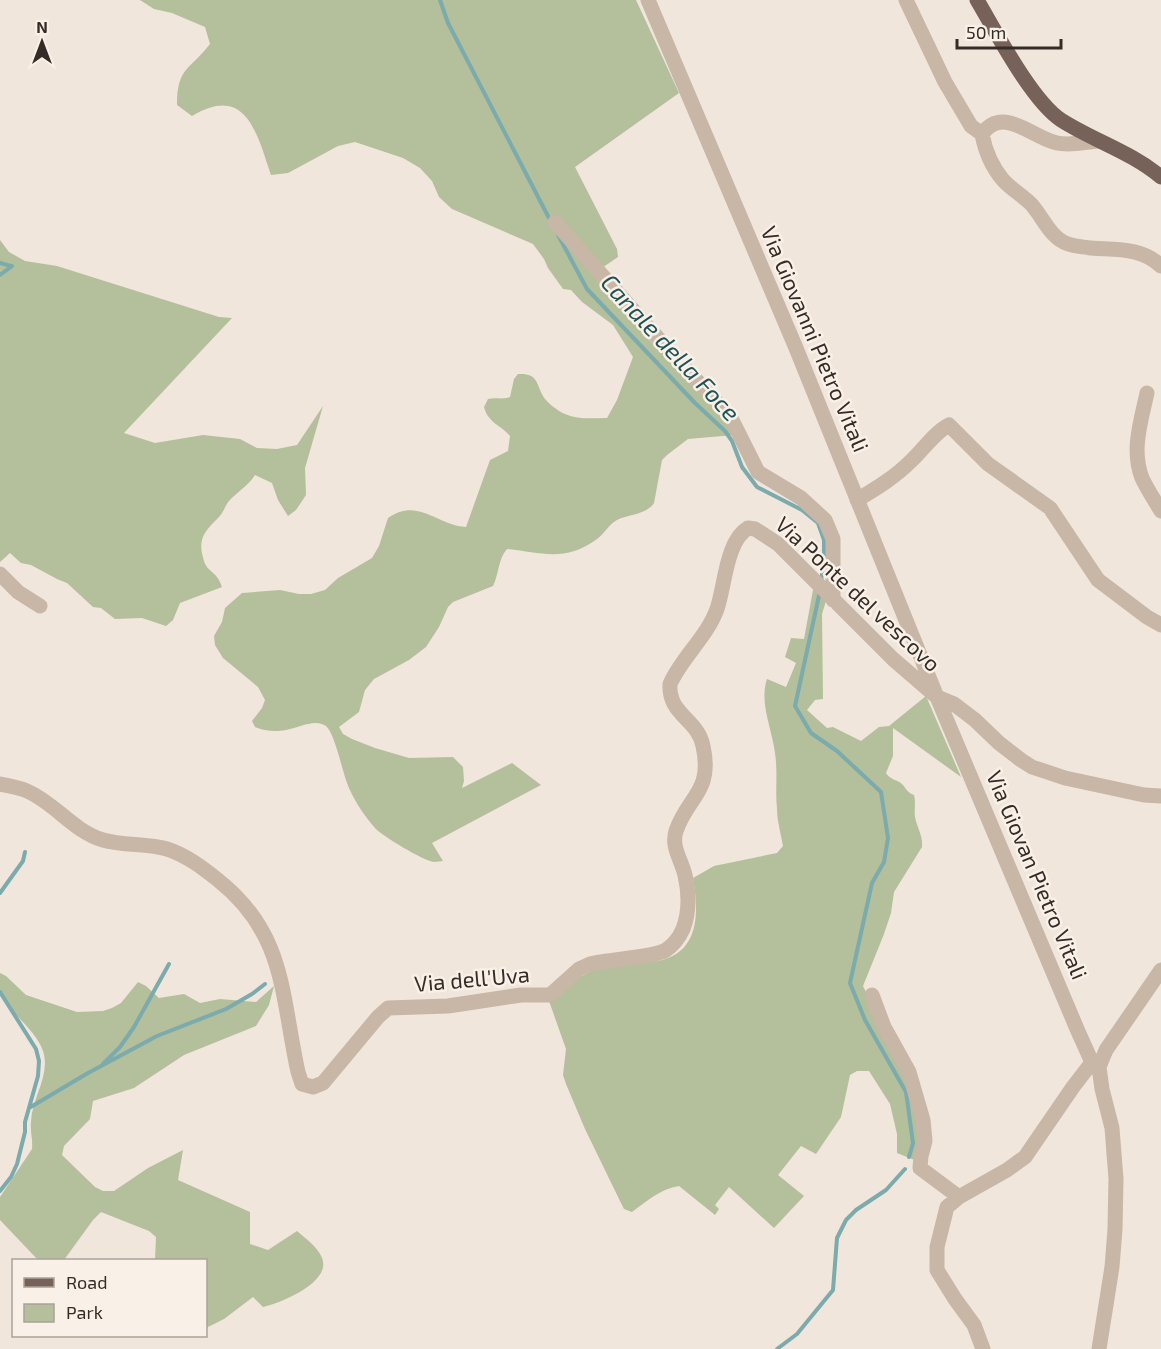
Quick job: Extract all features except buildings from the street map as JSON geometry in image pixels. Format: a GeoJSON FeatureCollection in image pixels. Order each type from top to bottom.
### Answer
{"type":"FeatureCollection","features":[{"type":"Feature","properties":{"kind":"main road"},"geometry":{"type":"LineString","coordinates":[[977,0],[1011,57],[1040,99],[1059,118],[1099,141],[1140,160],[1161,177]]}},
{"type":"Feature","properties":{"kind":"street","name":"Via Giovanni Pietro Vitali"},"geometry":{"type":"LineString","coordinates":[[648,0],[796,348],[937,697]]}},
{"type":"Feature","properties":{"kind":"street"},"geometry":{"type":"LineString","coordinates":[[906,0],[945,82],[971,126],[982,134],[992,164],[1002,179],[1030,204],[1059,240],[1069,245],[1133,251],[1143,254],[1161,266]]}},
{"type":"Feature","properties":{"kind":"street"},"geometry":{"type":"LineString","coordinates":[[982,134],[992,123],[1003,122],[1012,123],[1057,143],[1099,141]]}},
{"type":"Feature","properties":{"kind":"street"},"geometry":{"type":"LineString","coordinates":[[555,222],[731,418],[758,472],[801,498],[825,520],[833,539],[831,598]]}},
{"type":"Feature","properties":{"kind":"street"},"geometry":{"type":"LineString","coordinates":[[1147,393],[1138,437],[1137,459],[1142,478],[1161,511]]}},
{"type":"Feature","properties":{"kind":"street"},"geometry":{"type":"LineString","coordinates":[[857,500],[890,480],[926,448],[943,428],[949,425],[988,464],[1050,508],[1098,580],[1161,625]]}},
{"type":"Feature","properties":{"kind":"street","name":"Via Ponte del vescovo"},"geometry":{"type":"LineString","coordinates":[[748,528],[755,529],[778,544],[893,659],[937,697],[954,704],[999,743],[1032,767],[1065,778],[1144,795],[1161,796]]}},
{"type":"Feature","properties":{"kind":"street","name":"Via dell'Uva"},"geometry":{"type":"LineString","coordinates":[[0,784],[27,791],[80,829],[103,840],[165,848],[178,854],[204,869],[237,895],[258,922],[274,956],[284,989],[298,1072],[302,1084],[313,1087],[323,1083],[388,1008],[448,1006],[521,995],[550,995],[579,969],[590,964],[665,951],[678,939],[687,918],[689,898],[685,876],[675,850],[676,832],[703,784],[705,759],[698,731],[673,704],[670,684],[716,611],[734,547],[741,532],[748,528]]}},
{"type":"Feature","properties":{"kind":"street"},"geometry":{"type":"LineString","coordinates":[[0,574],[18,592],[40,606]]}},
{"type":"Feature","properties":{"kind":"street","name":"Via Giovan Pietro Vitali"},"geometry":{"type":"LineString","coordinates":[[937,697],[1077,1029],[1096,1064],[1112,1128],[1116,1179],[1115,1229],[1112,1267],[1099,1349]]}},
{"type":"Feature","properties":{"kind":"street"},"geometry":{"type":"LineString","coordinates":[[983,1349],[975,1325],[954,1299],[938,1270],[937,1247],[947,1207],[959,1197],[1025,1157],[1073,1087],[1096,1064],[1161,970]]}},
{"type":"Feature","properties":{"kind":"street"},"geometry":{"type":"LineString","coordinates":[[872,995],[884,1026],[909,1072],[920,1111],[925,1141],[920,1168],[959,1197]]}},
{"type":"Feature","properties":{"kind":"green space"},"geometry":{"type":"Polygon","coordinates":[[[140,0],[636,0],[679,93],[575,167],[617,249],[618,257],[593,274],[603,289],[608,288],[627,316],[723,419],[734,435],[688,439],[662,460],[654,503],[651,507],[617,520],[586,546],[575,551],[554,554],[507,549],[502,557],[493,586],[453,602],[426,647],[409,660],[374,679],[365,690],[359,712],[339,727],[343,734],[352,739],[409,758],[453,757],[463,767],[462,788],[512,763],[541,785],[432,843],[443,861],[434,862],[422,857],[394,842],[375,828],[352,795],[333,738],[326,726],[312,723],[278,731],[255,727],[252,721],[265,700],[258,687],[223,658],[215,645],[214,636],[222,622],[225,608],[242,593],[280,590],[311,594],[325,590],[338,578],[372,558],[379,546],[388,518],[399,512],[418,511],[445,522],[466,527],[490,460],[508,451],[510,436],[492,420],[484,407],[488,399],[510,397],[514,379],[518,374],[533,377],[545,399],[562,413],[580,418],[607,418],[617,400],[633,357],[613,325],[582,302],[571,290],[563,289],[533,244],[452,209],[439,197],[432,181],[420,168],[403,158],[355,142],[338,146],[288,173],[271,175],[254,130],[247,118],[237,110],[226,106],[211,107],[192,116],[177,105],[182,76],[210,44],[205,27],[172,13],[154,9],[140,0]]]}},
{"type":"Feature","properties":{"kind":"green space"},"geometry":{"type":"Polygon","coordinates":[[[0,240],[9,252],[25,261],[57,266],[219,317],[232,318],[124,433],[155,443],[203,435],[240,439],[257,448],[277,449],[297,445],[323,406],[305,468],[306,495],[296,510],[288,516],[278,500],[272,483],[255,475],[229,501],[203,536],[201,547],[205,565],[218,578],[222,587],[180,603],[173,620],[166,626],[142,618],[115,619],[101,608],[93,607],[67,583],[31,565],[21,563],[10,553],[0,562],[0,240]]]}},
{"type":"Feature","properties":{"kind":"green space"},"geometry":{"type":"Polygon","coordinates":[[[815,589],[826,601],[822,614],[823,699],[815,700],[807,710],[827,728],[833,727],[861,741],[879,727],[889,726],[926,696],[961,777],[893,728],[893,756],[886,773],[914,795],[915,817],[922,839],[922,847],[894,892],[891,913],[863,986],[910,1082],[920,1119],[917,1161],[897,1153],[897,1134],[890,1104],[869,1071],[857,1071],[850,1075],[841,1117],[816,1154],[801,1146],[778,1175],[804,1196],[774,1228],[729,1187],[715,1205],[719,1209],[715,1215],[679,1186],[660,1193],[632,1212],[624,1209],[566,1084],[563,1075],[566,1049],[549,1001],[574,981],[595,969],[672,957],[682,949],[694,929],[696,904],[693,878],[714,866],[777,853],[783,846],[777,814],[776,760],[765,706],[765,688],[767,679],[786,687],[796,663],[785,657],[791,638],[804,639],[815,589]]]}},
{"type":"Feature","properties":{"kind":"green space"},"geometry":{"type":"Polygon","coordinates":[[[0,973],[26,995],[77,1012],[103,1011],[112,1008],[121,1003],[138,982],[159,998],[184,994],[200,1003],[220,999],[256,1002],[274,986],[269,1005],[256,1026],[184,1055],[134,1088],[93,1101],[90,1119],[64,1146],[62,1155],[95,1187],[103,1191],[114,1191],[148,1168],[183,1150],[178,1180],[250,1212],[250,1244],[268,1250],[297,1231],[320,1254],[323,1267],[320,1275],[303,1290],[263,1307],[253,1297],[224,1319],[207,1328],[207,1259],[155,1259],[156,1237],[149,1231],[101,1212],[65,1259],[37,1259],[0,1220],[0,1197],[32,1149],[32,1113],[45,1069],[45,1060],[34,1035],[7,1005],[0,992],[0,973]]]}},
{"type":"Feature","properties":{"kind":"waterway","name":"Canale della Foce"},"geometry":{"type":"LineString","coordinates":[[440,0],[448,23],[550,220]]}},
{"type":"Feature","properties":{"kind":"waterway","name":"Canale della Foce"},"geometry":{"type":"LineString","coordinates":[[558,235],[587,289],[695,403],[725,431],[732,441],[742,467],[757,487],[802,510],[818,523],[824,540],[821,581]]}},
{"type":"Feature","properties":{"kind":"waterway"},"geometry":{"type":"LineString","coordinates":[[0,263],[11,266]]}},
{"type":"Feature","properties":{"kind":"waterway"},"geometry":{"type":"LineString","coordinates":[[0,275],[12,266]]}},
{"type":"Feature","properties":{"kind":"waterway","name":"Canale della Foce"},"geometry":{"type":"LineString","coordinates":[[820,591],[795,706],[811,733],[837,751],[881,792],[888,838],[884,862],[872,883],[850,983],[865,1020],[906,1092],[913,1143],[909,1157]]}},
{"type":"Feature","properties":{"kind":"waterway"},"geometry":{"type":"LineString","coordinates":[[0,893],[23,861],[25,852]]}},
{"type":"Feature","properties":{"kind":"waterway"},"geometry":{"type":"LineString","coordinates":[[103,1064],[120,1047],[134,1027],[169,964]]}},
{"type":"Feature","properties":{"kind":"waterway"},"geometry":{"type":"LineString","coordinates":[[29,1108],[157,1036],[226,1009],[265,984]]}},
{"type":"Feature","properties":{"kind":"waterway"},"geometry":{"type":"LineString","coordinates":[[0,992],[36,1049],[39,1061],[38,1076],[25,1122],[25,1132],[17,1164],[11,1177],[0,1191]]}},
{"type":"Feature","properties":{"kind":"waterway","name":"Canale della Foce"},"geometry":{"type":"LineString","coordinates":[[777,1349],[797,1334],[833,1290],[837,1238],[846,1220],[856,1210],[886,1190],[905,1169]]}}]}
